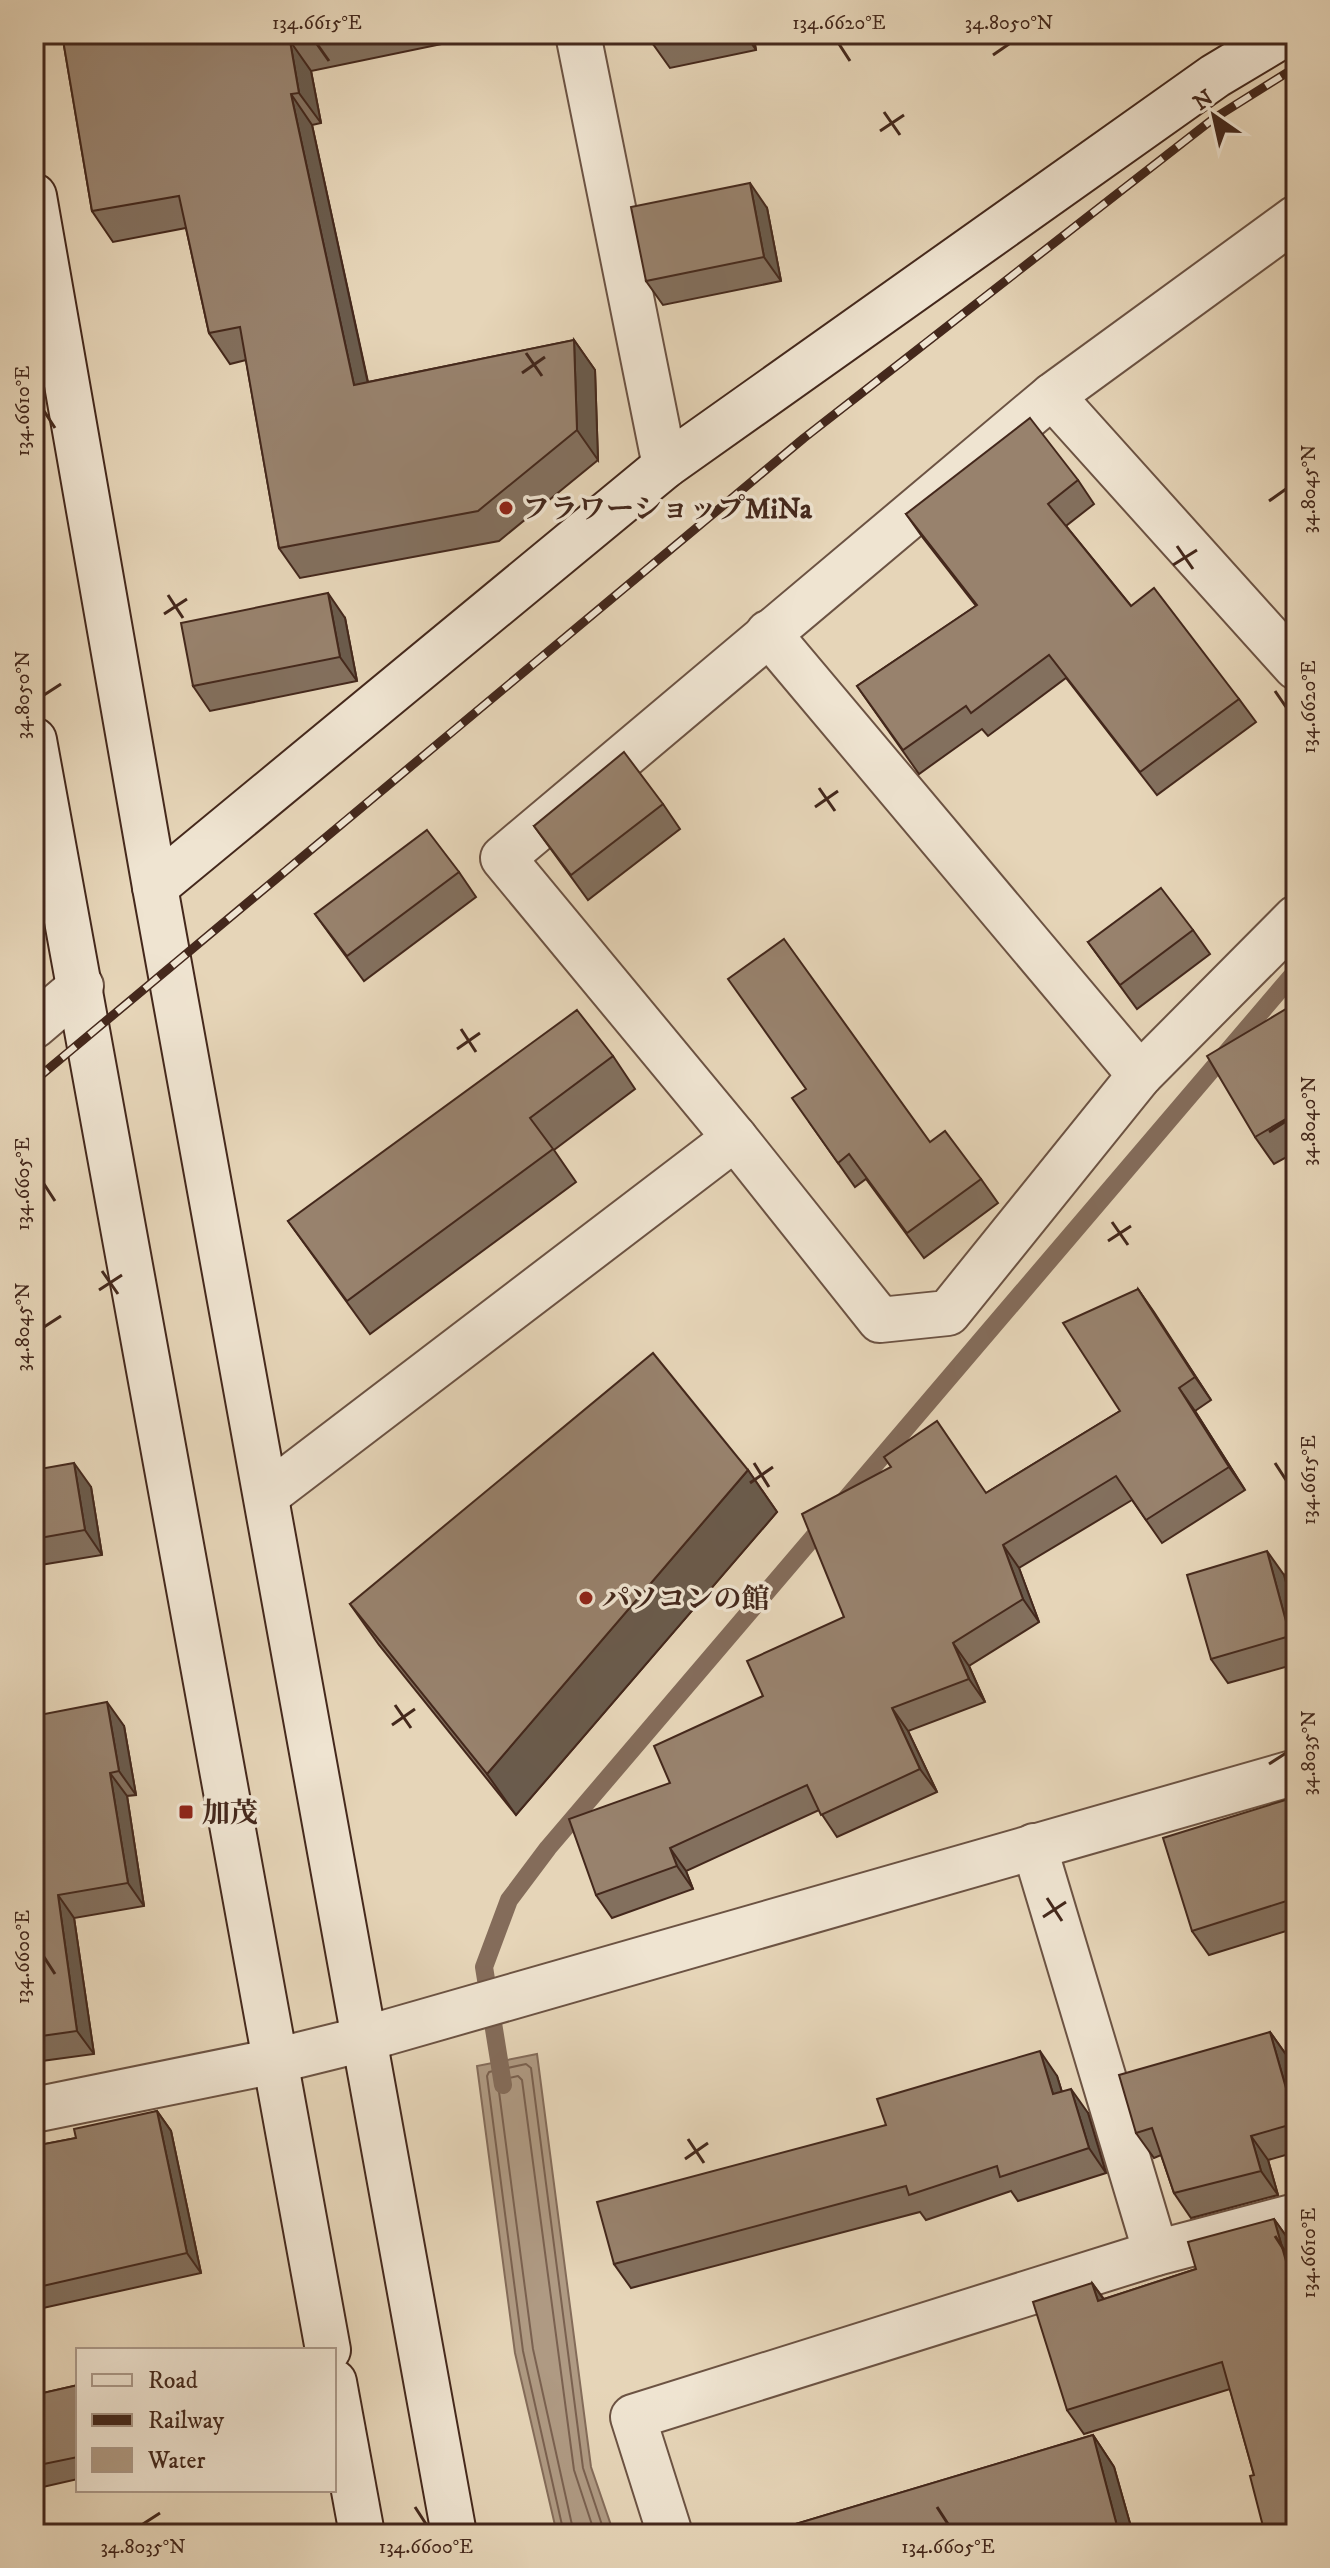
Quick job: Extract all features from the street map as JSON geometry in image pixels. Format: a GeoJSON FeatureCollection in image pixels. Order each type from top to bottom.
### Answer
{"type":"FeatureCollection","features":[{"type":"Feature","properties":{"kind":"street"},"geometry":{"type":"LineString","coordinates":[[578,34],[665,466]]}},
{"type":"Feature","properties":{"kind":"street"},"geometry":{"type":"LineString","coordinates":[[155,887],[665,466],[1215,76],[1285,34]]}},
{"type":"Feature","properties":{"kind":"street"},"geometry":{"type":"LineString","coordinates":[[34,196],[155,887],[454,2534]]}},
{"type":"Feature","properties":{"kind":"street"},"geometry":{"type":"LineString","coordinates":[[1296,218],[1052,396],[503,858],[735,1138],[880,1320],[948,1313],[1140,1075],[1296,918]]}},
{"type":"Feature","properties":{"kind":"street"},"geometry":{"type":"LineString","coordinates":[[1052,396],[1296,667]]}},
{"type":"Feature","properties":{"kind":"street"},"geometry":{"type":"LineString","coordinates":[[768,633],[1140,1075]]}},
{"type":"Feature","properties":{"kind":"street"},"geometry":{"type":"LineString","coordinates":[[34,740],[328,2348]]}},
{"type":"Feature","properties":{"kind":"street"},"geometry":{"type":"LineString","coordinates":[[34,1026],[81,986]]}},
{"type":"Feature","properties":{"kind":"street"},"geometry":{"type":"LineString","coordinates":[[267,1495],[735,1138]]}},
{"type":"Feature","properties":{"kind":"street"},"geometry":{"type":"LineString","coordinates":[[34,2110],[275,2061],[364,2039],[1296,1772]]}},
{"type":"Feature","properties":{"kind":"street"},"geometry":{"type":"LineString","coordinates":[[1034,1846],[1156,2253]]}},
{"type":"Feature","properties":{"kind":"street"},"geometry":{"type":"LineString","coordinates":[[670,2534],[633,2417],[1156,2253],[1296,2216]]}},
{"type":"Feature","properties":{"kind":"street"},"geometry":{"type":"LineString","coordinates":[[336,2393],[362,2534]]}},
{"type":"Feature","properties":{"kind":"water"},"geometry":{"type":"Polygon","coordinates":[[[537,2054],[591,2467],[614,2534],[557,2534],[515,2353],[477,2066],[537,2054]]]}},
{"type":"Feature","properties":{"kind":"building"},"geometry":{"type":"Polygon","coordinates":[[[62,34],[322,34],[290,41],[299,93],[291,94],[354,385],[574,340],[577,430],[478,511],[279,548],[240,327],[209,333],[179,196],[92,211],[62,34]]]}},
{"type":"Feature","properties":{"kind":"building"},"geometry":{"type":"Polygon","coordinates":[[[651,34],[701,34],[653,44],[651,34]]]}},
{"type":"Feature","properties":{"kind":"building"},"geometry":{"type":"Polygon","coordinates":[[[750,183],[764,257],[646,281],[631,207],[750,183]]]}},
{"type":"Feature","properties":{"kind":"building"},"geometry":{"type":"Polygon","coordinates":[[[1030,418],[1078,480],[1048,504],[1131,606],[1154,588],[1239,699],[1140,772],[1049,655],[971,713],[966,706],[903,750],[857,686],[977,605],[906,514],[1030,418]]]}},
{"type":"Feature","properties":{"kind":"building"},"geometry":{"type":"Polygon","coordinates":[[[328,593],[340,657],[193,686],[181,623],[328,593]]]}},
{"type":"Feature","properties":{"kind":"building"},"geometry":{"type":"Polygon","coordinates":[[[624,752],[663,804],[571,875],[534,826],[624,752]]]}},
{"type":"Feature","properties":{"kind":"building"},"geometry":{"type":"Polygon","coordinates":[[[427,830],[459,872],[347,956],[315,914],[427,830]]]}},
{"type":"Feature","properties":{"kind":"building"},"geometry":{"type":"Polygon","coordinates":[[[1161,888],[1193,930],[1120,985],[1088,942],[1161,888]]]}},
{"type":"Feature","properties":{"kind":"building"},"geometry":{"type":"Polygon","coordinates":[[[784,939],[930,1142],[945,1131],[981,1179],[907,1233],[849,1154],[838,1163],[792,1098],[806,1089],[728,979],[784,939]]]}},
{"type":"Feature","properties":{"kind":"building"},"geometry":{"type":"Polygon","coordinates":[[[1296,1003],[1296,1113],[1255,1137],[1207,1056],[1296,1003]]]}},
{"type":"Feature","properties":{"kind":"building"},"geometry":{"type":"Polygon","coordinates":[[[577,1010],[613,1056],[530,1118],[553,1149],[347,1301],[288,1221],[577,1010]]]}},
{"type":"Feature","properties":{"kind":"building"},"geometry":{"type":"Polygon","coordinates":[[[1138,1289],[1195,1377],[1179,1388],[1229,1467],[1146,1520],[1116,1476],[1003,1545],[1023,1599],[953,1643],[969,1679],[892,1708],[920,1769],[821,1815],[807,1785],[670,1848],[677,1866],[596,1895],[569,1819],[670,1783],[654,1746],[763,1696],[747,1661],[844,1617],[802,1514],[891,1467],[884,1457],[937,1421],[986,1493],[1120,1411],[1063,1323],[1138,1289]]]}},
{"type":"Feature","properties":{"kind":"building"},"geometry":{"type":"Polygon","coordinates":[[[653,1353],[748,1470],[487,1774],[350,1604],[653,1353]]]}},
{"type":"Feature","properties":{"kind":"building"},"geometry":{"type":"Polygon","coordinates":[[[74,1463],[85,1530],[34,1539],[34,1470],[74,1463]]]}},
{"type":"Feature","properties":{"kind":"building"},"geometry":{"type":"Polygon","coordinates":[[[1267,1551],[1290,1636],[1211,1659],[1187,1575],[1267,1551]]]}},
{"type":"Feature","properties":{"kind":"building"},"geometry":{"type":"Polygon","coordinates":[[[107,1702],[119,1771],[110,1773],[128,1883],[58,1895],[77,2031],[34,2037],[34,1716],[107,1702]]]}},
{"type":"Feature","properties":{"kind":"building"},"geometry":{"type":"Polygon","coordinates":[[[1292,1798],[1296,1810],[1296,1898],[1192,1931],[1163,1838],[1292,1798]]]}},
{"type":"Feature","properties":{"kind":"building"},"geometry":{"type":"Polygon","coordinates":[[[1270,2032],[1296,2123],[1251,2136],[1261,2171],[1174,2193],[1152,2128],[1136,2133],[1119,2075],[1270,2032]]]}},
{"type":"Feature","properties":{"kind":"building"},"geometry":{"type":"Polygon","coordinates":[[[1040,2051],[1053,2094],[1071,2089],[1089,2148],[1000,2177],[997,2166],[909,2195],[906,2186],[614,2264],[597,2202],[886,2125],[877,2099],[1040,2051]]]}},
{"type":"Feature","properties":{"kind":"building"},"geometry":{"type":"Polygon","coordinates":[[[157,2111],[187,2253],[34,2288],[34,2146],[76,2138],[74,2129],[157,2111]]]}},
{"type":"Feature","properties":{"kind":"building"},"geometry":{"type":"Polygon","coordinates":[[[1274,2219],[1296,2296],[1296,2534],[1265,2534],[1250,2476],[1254,2475],[1222,2362],[1067,2410],[1033,2302],[1092,2283],[1098,2301],[1196,2269],[1188,2242],[1274,2219]]]}},
{"type":"Feature","properties":{"kind":"building"},"geometry":{"type":"Polygon","coordinates":[[[76,2385],[76,2457],[34,2466],[34,2395],[76,2385]]]}},
{"type":"Feature","properties":{"kind":"building"},"geometry":{"type":"Polygon","coordinates":[[[1093,2435],[1117,2526],[1089,2534],[762,2534],[1093,2435]]]}},
{"type":"Feature","properties":{"kind":"waterway"},"geometry":{"type":"LineString","coordinates":[[844,1501],[1296,971]]}},
{"type":"Feature","properties":{"kind":"waterway"},"geometry":{"type":"LineString","coordinates":[[503,2085],[484,1967],[509,1900],[548,1848],[828,1520]]}},
{"type":"Feature","properties":{"kind":"railway"},"geometry":{"type":"LineString","coordinates":[[34,1081],[804,438],[1213,119],[1296,67]]}},
{"type":"Feature","properties":{"kind":"place","name":"フラワーショップMiNa"},"geometry":{"type":"Point","coordinates":[506,508]}},
{"type":"Feature","properties":{"kind":"place","name":"パソコンの館"},"geometry":{"type":"Point","coordinates":[586,1598]}},
{"type":"Feature","properties":{"kind":"place","name":"加茂"},"geometry":{"type":"Point","coordinates":[186,1812]}}]}
